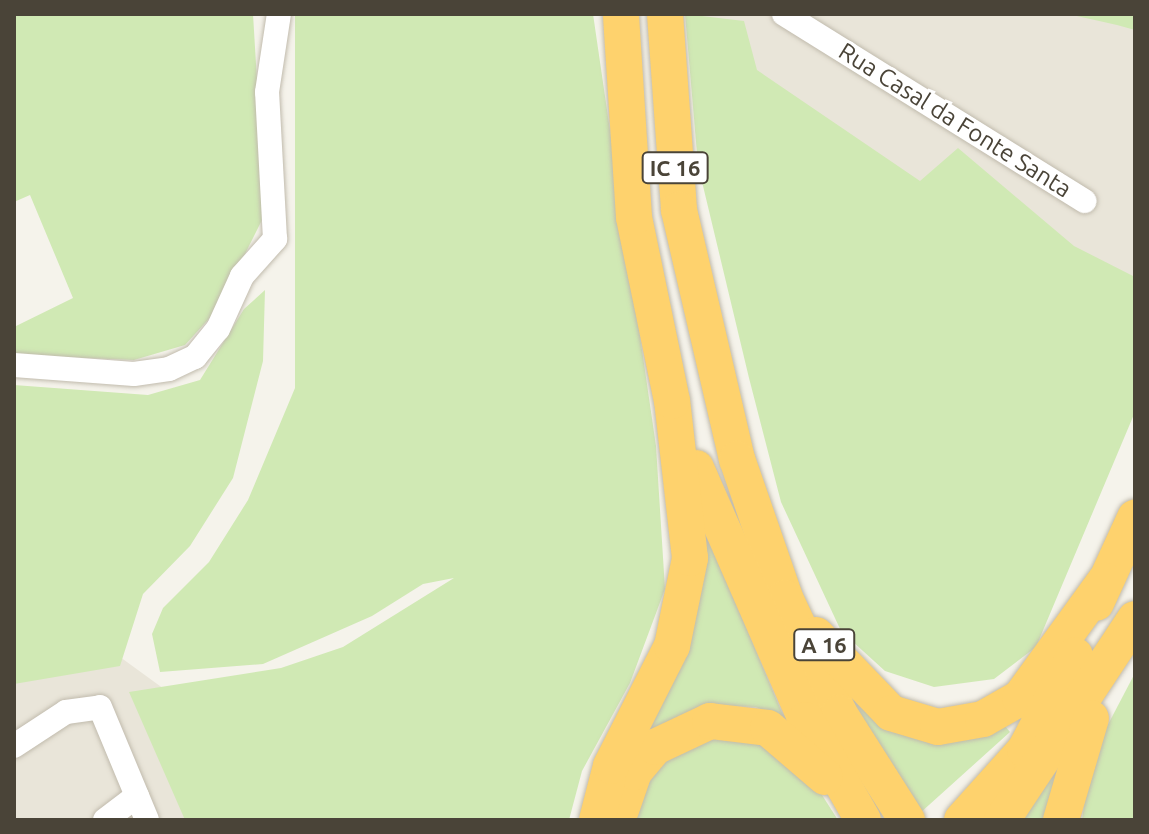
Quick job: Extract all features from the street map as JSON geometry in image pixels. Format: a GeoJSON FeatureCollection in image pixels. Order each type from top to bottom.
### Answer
{"type":"FeatureCollection","features":[{"type":"Feature","properties":{"kind":"highway","name":"IC 16"},"geometry":{"type":"LineString","coordinates":[[621,14],[634,217],[672,401]]}},
{"type":"Feature","properties":{"kind":"highway","name":"IC 16"},"geometry":{"type":"LineString","coordinates":[[665,14],[679,210],[700,320],[785,598]]}},
{"type":"Feature","properties":{"kind":"highway"},"geometry":{"type":"LineString","coordinates":[[672,401],[712,516],[806,720],[862,818]]}},
{"type":"Feature","properties":{"kind":"highway"},"geometry":{"type":"LineString","coordinates":[[597,820],[611,766],[672,646],[685,595],[690,558],[672,401]]}},
{"type":"Feature","properties":{"kind":"highway"},"geometry":{"type":"LineString","coordinates":[[962,820],[1025,750],[1069,669],[1135,518]]}},
{"type":"Feature","properties":{"kind":"highway","name":"A 16"},"geometry":{"type":"LineString","coordinates":[[785,598],[864,692],[891,713],[938,727],[983,719],[1020,698],[1105,581]]}},
{"type":"Feature","properties":{"kind":"highway"},"geometry":{"type":"LineString","coordinates":[[785,598],[839,713],[898,808]]}},
{"type":"Feature","properties":{"kind":"highway"},"geometry":{"type":"LineString","coordinates":[[1002,820],[1126,633]]}},
{"type":"Feature","properties":{"kind":"highway"},"geometry":{"type":"LineString","coordinates":[[1061,820],[1126,633]]}},
{"type":"Feature","properties":{"kind":"highway"},"geometry":{"type":"LineString","coordinates":[[619,820],[634,772],[655,747],[680,730],[736,720],[801,749],[862,818]]}},
{"type":"Feature","properties":{"kind":"street"},"geometry":{"type":"LineString","coordinates":[[14,365],[134,374],[169,369],[195,357],[218,329],[242,276],[275,239],[267,92],[279,14]]}},
{"type":"Feature","properties":{"kind":"street","name":"Rua Casal da Fonte Santa"},"geometry":{"type":"LineString","coordinates":[[784,14],[1085,201]]}},
{"type":"Feature","properties":{"kind":"street"},"geometry":{"type":"LineString","coordinates":[[14,746],[66,712],[100,707],[147,820]]}},
{"type":"Feature","properties":{"kind":"street"},"geometry":{"type":"LineString","coordinates":[[105,820],[137,796]]}},
{"type":"Feature","properties":{"kind":"shaded area"},"geometry":{"type":"Polygon","coordinates":[[[694,14],[1135,14],[1135,362],[714,80],[694,14]]]}},
{"type":"Feature","properties":{"kind":"shaded area"},"geometry":{"type":"Polygon","coordinates":[[[83,630],[219,729],[253,820],[14,820],[14,643],[83,630]]]}},
{"type":"Feature","properties":{"kind":"green space"},"geometry":{"type":"Polygon","coordinates":[[[14,14],[253,14],[265,214],[217,310],[185,345],[134,360],[14,355],[14,327],[73,298],[30,195],[14,202],[14,14]]]}},
{"type":"Feature","properties":{"kind":"green space"},"geometry":{"type":"Polygon","coordinates":[[[295,14],[593,14],[656,446],[665,589],[630,683],[582,771],[569,820],[185,820],[129,692],[281,668],[343,647],[454,578],[423,584],[372,616],[263,664],[160,672],[152,634],[163,608],[209,562],[248,500],[295,388],[295,14]]]}},
{"type":"Feature","properties":{"kind":"green space"},"geometry":{"type":"Polygon","coordinates":[[[685,14],[744,21],[757,70],[920,181],[958,148],[1074,246],[1135,277],[1135,412],[1036,647],[994,679],[934,687],[885,671],[841,631],[781,502],[698,165],[685,14]]]}},
{"type":"Feature","properties":{"kind":"green space"},"geometry":{"type":"Polygon","coordinates":[[[1068,14],[1135,14],[1135,30],[1117,25],[1068,14]]]}},
{"type":"Feature","properties":{"kind":"green space"},"geometry":{"type":"Polygon","coordinates":[[[265,290],[263,361],[233,478],[190,546],[143,594],[120,666],[14,684],[14,385],[148,395],[200,380],[244,309],[265,290]]]}},
{"type":"Feature","properties":{"kind":"green space"},"geometry":{"type":"Polygon","coordinates":[[[707,534],[785,720],[756,707],[709,705],[647,733],[689,621],[707,534]]]}},
{"type":"Feature","properties":{"kind":"green space"},"geometry":{"type":"Polygon","coordinates":[[[1135,673],[1135,820],[1082,820],[1091,757],[1135,673]]]}},
{"type":"Feature","properties":{"kind":"green space"},"geometry":{"type":"Polygon","coordinates":[[[837,680],[875,718],[1004,725],[1010,732],[919,814],[837,680]]]}},
{"type":"Feature","properties":{"kind":"green space"},"geometry":{"type":"Polygon","coordinates":[[[720,733],[759,738],[813,781],[838,820],[633,820],[656,761],[720,733]]]}},
{"type":"Feature","properties":{"kind":"green space"},"geometry":{"type":"Polygon","coordinates":[[[1053,767],[1059,769],[1051,820],[1007,820],[1053,767]]]}}]}
